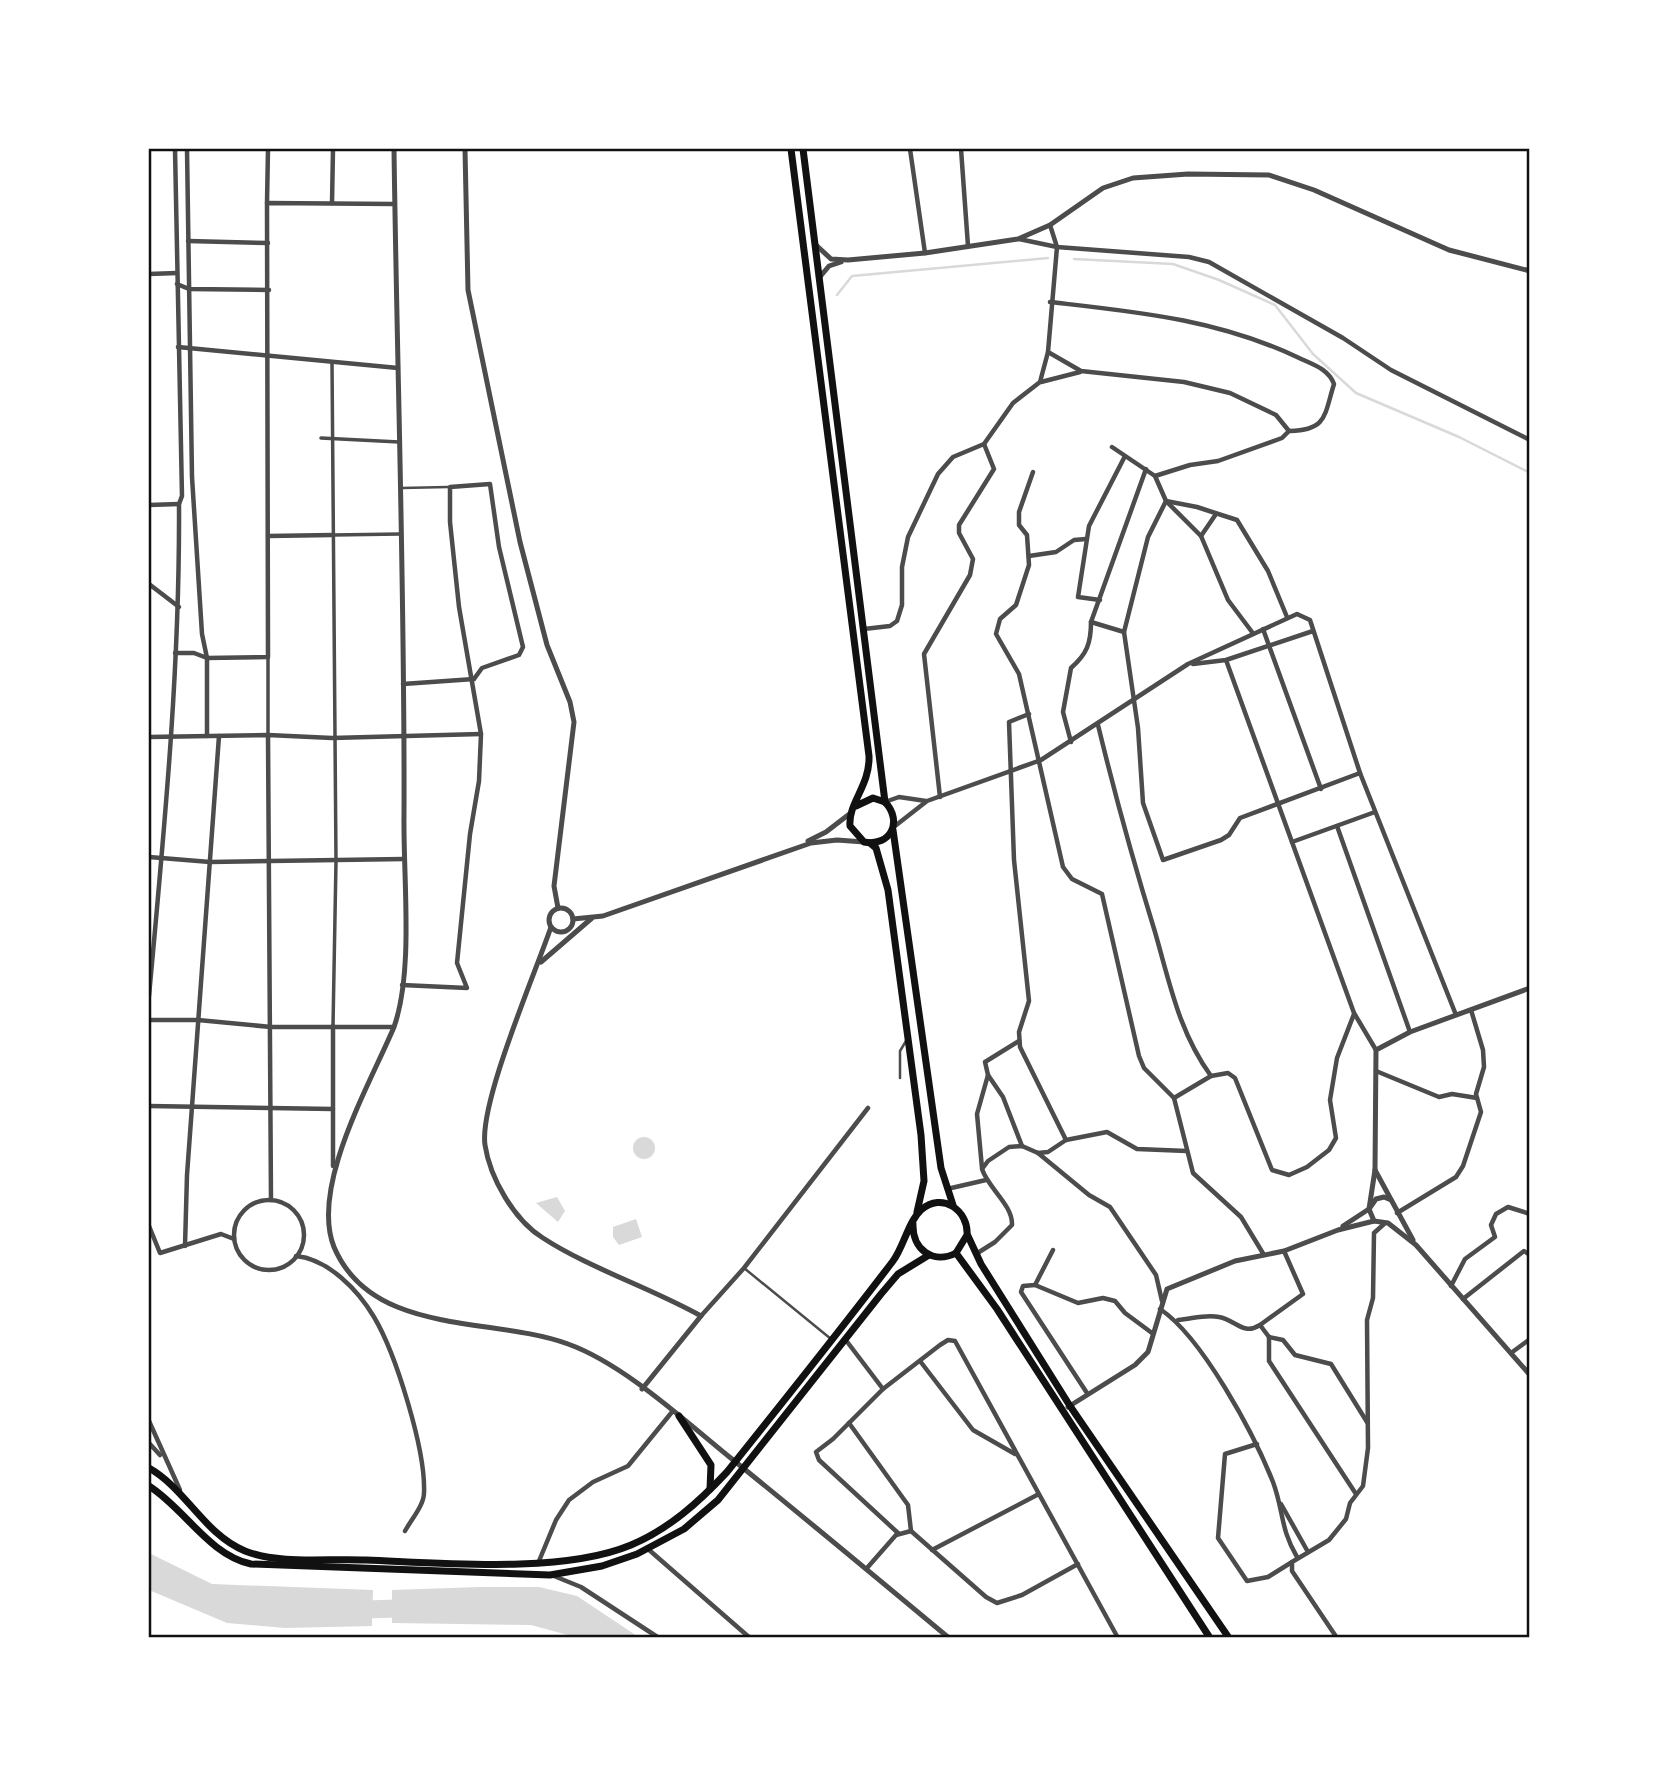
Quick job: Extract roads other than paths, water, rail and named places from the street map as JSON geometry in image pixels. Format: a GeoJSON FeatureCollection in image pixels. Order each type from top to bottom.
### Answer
{"type":"FeatureCollection","features":[{"type":"Feature","properties":{"kind":"main road"},"geometry":{"type":"LineString","coordinates":[[149,1468],[180,1491],[223,1538],[262,1556],[467,1564],[593,1556],[630,1546],[676,1520],[709,1492],[894,1259],[913,1224],[924,1181],[923,1164],[888,890],[876,848],[853,833],[854,809],[868,777],[869,756],[791,149]]}},
{"type":"Feature","properties":{"kind":"main road"},"geometry":{"type":"LineString","coordinates":[[803,149],[885,802],[895,817],[894,828],[940,1168],[946,1189],[953,1205],[963,1215],[967,1235],[976,1255],[1070,1406],[1229,1638]]}},
{"type":"Feature","properties":{"kind":"main road"},"geometry":{"type":"LineString","coordinates":[[854,809],[873,798],[885,802]]}},
{"type":"Feature","properties":{"kind":"main road"},"geometry":{"type":"LineString","coordinates":[[867,843],[887,838],[894,828]]}},
{"type":"Feature","properties":{"kind":"main road"},"geometry":{"type":"LineString","coordinates":[[916,1216],[929,1205],[953,1205]]}},
{"type":"Feature","properties":{"kind":"main road"},"geometry":{"type":"LineString","coordinates":[[913,1224],[915,1243],[929,1255],[946,1257],[956,1253],[967,1235]]}},
{"type":"Feature","properties":{"kind":"main road"},"geometry":{"type":"LineString","coordinates":[[956,1253],[998,1308],[1210,1638]]}},
{"type":"Feature","properties":{"kind":"main road"},"geometry":{"type":"LineString","coordinates":[[149,1486],[178,1507],[222,1552],[243,1563],[276,1567],[550,1575],[602,1566],[648,1549],[703,1514],[745,1469],[898,1274],[929,1255]]}},
{"type":"Feature","properties":{"kind":"main road"},"geometry":{"type":"LineString","coordinates":[[676,1414],[711,1465],[709,1492]]}},
{"type":"Feature","properties":{"kind":"street"},"geometry":{"type":"LineString","coordinates":[[149,996],[173,737],[175,653],[180,608],[179,504],[182,496],[175,149]]}},
{"type":"Feature","properties":{"kind":"street"},"geometry":{"type":"LineString","coordinates":[[187,149],[192,477],[202,634],[207,658],[207,736]]}},
{"type":"Feature","properties":{"kind":"street"},"geometry":{"type":"LineString","coordinates":[[268,149],[271,1027],[268,1106],[271,1200]]}},
{"type":"Feature","properties":{"kind":"street"},"geometry":{"type":"LineString","coordinates":[[332,203],[333,149]]}},
{"type":"Feature","properties":{"kind":"street"},"geometry":{"type":"LineString","coordinates":[[333,1166],[394,1027],[399,1012],[402,985],[404,737],[394,149]]}},
{"type":"Feature","properties":{"kind":"street"},"geometry":{"type":"LineString","coordinates":[[465,149],[468,290],[520,542],[547,645],[570,702],[573,722],[554,886],[558,908]]}},
{"type":"Feature","properties":{"kind":"street"},"geometry":{"type":"LineString","coordinates":[[909,149],[925,253]]}},
{"type":"Feature","properties":{"kind":"street"},"geometry":{"type":"LineString","coordinates":[[961,149],[968,246]]}},
{"type":"Feature","properties":{"kind":"street"},"geometry":{"type":"LineString","coordinates":[[819,278],[830,265],[848,260],[925,253],[1018,239],[1050,225],[1103,188],[1133,178],[1188,174],[1269,175],[1314,190],[1449,250],[1530,271]]}},
{"type":"Feature","properties":{"kind":"street"},"geometry":{"type":"LineString","coordinates":[[267,203],[394,204]]}},
{"type":"Feature","properties":{"kind":"street"},"geometry":{"type":"LineString","coordinates":[[1040,382],[1048,352],[1050,302],[1057,247],[1050,225]]}},
{"type":"Feature","properties":{"kind":"street"},"geometry":{"type":"LineString","coordinates":[[1018,239],[1057,247],[1189,257],[1209,262],[1343,338],[1391,370],[1530,440]]}},
{"type":"Feature","properties":{"kind":"street"},"geometry":{"type":"LineString","coordinates":[[814,240],[827,257],[848,260]]}},
{"type":"Feature","properties":{"kind":"street"},"geometry":{"type":"LineString","coordinates":[[188,241],[268,243]]}},
{"type":"Feature","properties":{"kind":"street"},"geometry":{"type":"LineString","coordinates":[[149,274],[177,273]]}},
{"type":"Feature","properties":{"kind":"street"},"geometry":{"type":"LineString","coordinates":[[177,284],[189,289],[269,290]]}},
{"type":"Feature","properties":{"kind":"street"},"geometry":{"type":"LineString","coordinates":[[1050,302],[1154,314],[1224,328],[1324,369],[1334,384],[1322,421],[1309,430],[1289,431],[1282,438],[1218,461],[1190,465],[1155,476]]}},
{"type":"Feature","properties":{"kind":"street"},"geometry":{"type":"LineString","coordinates":[[178,347],[399,368]]}},
{"type":"Feature","properties":{"kind":"street"},"geometry":{"type":"LineString","coordinates":[[1048,352],[1081,371]]}},
{"type":"Feature","properties":{"kind":"street"},"geometry":{"type":"LineString","coordinates":[[332,362],[332,738],[335,861],[333,1166],[328,1199],[330,1234],[347,1269],[368,1291],[403,1309],[567,1343],[592,1354],[676,1414],[745,1469],[948,1638]]}},
{"type":"Feature","properties":{"kind":"street"},"geometry":{"type":"LineString","coordinates":[[863,629],[890,626],[897,621],[902,605],[903,555],[926,495],[944,464],[953,457],[984,444],[1013,403],[1040,382],[1081,371],[1184,382],[1230,393],[1276,415],[1289,431]]}},
{"type":"Feature","properties":{"kind":"street"},"geometry":{"type":"LineString","coordinates":[[321,439],[400,442]]}},
{"type":"Feature","properties":{"kind":"street"},"geometry":{"type":"LineString","coordinates":[[940,797],[924,654],[970,575],[973,559],[959,533],[959,525],[994,468],[984,444]]}},
{"type":"Feature","properties":{"kind":"street"},"geometry":{"type":"LineString","coordinates":[[1112,447],[1155,476],[1167,501],[1201,536],[1228,600],[1252,632]]}},
{"type":"Feature","properties":{"kind":"street"},"geometry":{"type":"LineString","coordinates":[[1100,600],[1078,597],[1086,539],[1124,457]]}},
{"type":"Feature","properties":{"kind":"street"},"geometry":{"type":"LineString","coordinates":[[1071,743],[1063,712],[1071,668],[1083,658],[1091,642],[1091,622],[1146,469]]}},
{"type":"Feature","properties":{"kind":"street"},"geometry":{"type":"LineString","coordinates":[[1033,472],[1019,512],[1018,525],[1027,535],[1029,565],[1017,605],[1000,620],[996,634],[1019,674],[1041,760],[1063,867],[1072,879],[1102,894],[1139,1056],[1144,1068],[1174,1098],[1193,1173],[1241,1217],[1264,1255]]}},
{"type":"Feature","properties":{"kind":"street"},"geometry":{"type":"LineString","coordinates":[[402,985],[467,988],[457,963],[470,834],[479,780],[481,734],[474,679],[456,584],[450,522],[450,487],[490,484],[499,547],[523,647],[519,655],[482,668],[474,679]]}},
{"type":"Feature","properties":{"kind":"street"},"geometry":{"type":"LineString","coordinates":[[1167,501],[1230,515],[1244,528],[1268,571],[1287,617]]}},
{"type":"Feature","properties":{"kind":"street"},"geometry":{"type":"LineString","coordinates":[[1167,501],[1148,537],[1124,632],[1143,803],[1164,860],[1221,840],[1229,835],[1240,818],[1278,806],[1360,773]]}},
{"type":"Feature","properties":{"kind":"street"},"geometry":{"type":"LineString","coordinates":[[149,505],[179,504]]}},
{"type":"Feature","properties":{"kind":"street"},"geometry":{"type":"LineString","coordinates":[[1201,536],[1216,514]]}},
{"type":"Feature","properties":{"kind":"street"},"geometry":{"type":"LineString","coordinates":[[268,536],[400,534]]}},
{"type":"Feature","properties":{"kind":"street"},"geometry":{"type":"LineString","coordinates":[[1029,555],[1056,552],[1074,540],[1086,539]]}},
{"type":"Feature","properties":{"kind":"street"},"geometry":{"type":"LineString","coordinates":[[149,584],[180,608]]}},
{"type":"Feature","properties":{"kind":"street"},"geometry":{"type":"LineString","coordinates":[[894,828],[926,801],[1041,760],[1071,743],[1188,664],[1287,617],[1297,614],[1306,616],[1310,620],[1360,773],[1375,812],[1381,819],[1456,1015]]}},
{"type":"Feature","properties":{"kind":"street"},"geometry":{"type":"LineString","coordinates":[[1091,622],[1124,632]]}},
{"type":"Feature","properties":{"kind":"street"},"geometry":{"type":"LineString","coordinates":[[1263,629],[1321,789]]}},
{"type":"Feature","properties":{"kind":"street"},"geometry":{"type":"LineString","coordinates":[[1188,664],[1226,660],[1313,631]]}},
{"type":"Feature","properties":{"kind":"street"},"geometry":{"type":"LineString","coordinates":[[175,653],[194,653],[207,658],[268,657]]}},
{"type":"Feature","properties":{"kind":"street"},"geometry":{"type":"LineString","coordinates":[[1226,660],[1354,1013],[1376,1050],[1375,1170],[1369,1209],[1374,1221]]}},
{"type":"Feature","properties":{"kind":"street"},"geometry":{"type":"LineString","coordinates":[[402,684],[474,679]]}},
{"type":"Feature","properties":{"kind":"street"},"geometry":{"type":"LineString","coordinates":[[1029,714],[1009,722],[1013,772],[1014,860],[1029,1001],[1019,1032],[1019,1041],[1066,1140]]}},
{"type":"Feature","properties":{"kind":"street"},"geometry":{"type":"LineString","coordinates":[[1098,725],[1124,828],[1179,1015],[1191,1049],[1211,1076]]}},
{"type":"Feature","properties":{"kind":"street"},"geometry":{"type":"LineString","coordinates":[[149,737],[268,735],[332,738],[481,734]]}},
{"type":"Feature","properties":{"kind":"street"},"geometry":{"type":"LineString","coordinates":[[185,1246],[219,736]]}},
{"type":"Feature","properties":{"kind":"street"},"geometry":{"type":"LineString","coordinates":[[885,802],[899,797],[926,801]]}},
{"type":"Feature","properties":{"kind":"street"},"geometry":{"type":"LineString","coordinates":[[573,919],[593,917],[791,849],[826,832],[854,809]]}},
{"type":"Feature","properties":{"kind":"street"},"geometry":{"type":"LineString","coordinates":[[1292,842],[1375,812]]}},
{"type":"Feature","properties":{"kind":"street"},"geometry":{"type":"LineString","coordinates":[[1337,826],[1410,1032]]}},
{"type":"Feature","properties":{"kind":"street"},"geometry":{"type":"LineString","coordinates":[[791,849],[836,840],[867,843]]}},
{"type":"Feature","properties":{"kind":"street"},"geometry":{"type":"LineString","coordinates":[[149,857],[269,863],[404,859]]}},
{"type":"Feature","properties":{"kind":"street"},"geometry":{"type":"LineString","coordinates":[[551,927],[564,931],[571,926],[573,919],[568,910],[558,908]]}},
{"type":"Feature","properties":{"kind":"street"},"geometry":{"type":"LineString","coordinates":[[558,908],[550,915],[551,927],[487,1110],[485,1144],[494,1177],[516,1211],[541,1238],[701,1315]]}},
{"type":"Feature","properties":{"kind":"street"},"geometry":{"type":"LineString","coordinates":[[538,964],[593,917]]}},
{"type":"Feature","properties":{"kind":"street"},"geometry":{"type":"LineString","coordinates":[[1376,1050],[1410,1032],[1530,988]]}},
{"type":"Feature","properties":{"kind":"street"},"geometry":{"type":"LineString","coordinates":[[1257,1444],[1225,1454],[1219,1538],[1247,1581],[1268,1577],[1329,1540],[1340,1528],[1356,1494],[1363,1486],[1367,1423],[1367,1320],[1373,1298],[1374,1233],[1396,1213],[1456,1177],[1481,1112],[1476,1098],[1484,1067],[1483,1050],[1471,1010]]}},
{"type":"Feature","properties":{"kind":"street"},"geometry":{"type":"LineString","coordinates":[[1174,1098],[1211,1076],[1228,1073],[1235,1078],[1268,1166],[1272,1170],[1289,1175],[1307,1167],[1329,1150],[1336,1138],[1330,1100],[1337,1058],[1354,1013]]}},
{"type":"Feature","properties":{"kind":"street"},"geometry":{"type":"LineString","coordinates":[[149,1020],[198,1020],[271,1027],[394,1027]]}},
{"type":"Feature","properties":{"kind":"street"},"geometry":{"type":"LineString","coordinates":[[1019,1041],[990,1056],[985,1062],[988,1075],[1003,1097],[1022,1146]]}},
{"type":"Feature","properties":{"kind":"street"},"geometry":{"type":"LineString","coordinates":[[1376,1071],[1439,1097],[1452,1094],[1476,1098]]}},
{"type":"Feature","properties":{"kind":"street"},"geometry":{"type":"LineString","coordinates":[[976,1255],[995,1242],[1012,1225],[1010,1214],[982,1170],[977,1114],[988,1075]]}},
{"type":"Feature","properties":{"kind":"street"},"geometry":{"type":"LineString","coordinates":[[149,1106],[333,1109]]}},
{"type":"Feature","properties":{"kind":"street"},"geometry":{"type":"LineString","coordinates":[[642,1389],[701,1315],[744,1268],[868,1108]]}},
{"type":"Feature","properties":{"kind":"street"},"geometry":{"type":"LineString","coordinates":[[1038,1153],[1048,1152],[1066,1140],[1107,1132],[1137,1149],[1187,1151]]}},
{"type":"Feature","properties":{"kind":"street"},"geometry":{"type":"LineString","coordinates":[[982,1170],[998,1153],[1010,1147],[1022,1146],[1038,1153],[1089,1195],[1110,1207],[1156,1275],[1162,1301]]}},
{"type":"Feature","properties":{"kind":"street"},"geometry":{"type":"LineString","coordinates":[[1375,1170],[1392,1200],[1396,1213],[1416,1245],[1530,1375]]}},
{"type":"Feature","properties":{"kind":"street"},"geometry":{"type":"LineString","coordinates":[[946,1189],[986,1180]]}},
{"type":"Feature","properties":{"kind":"street"},"geometry":{"type":"LineString","coordinates":[[1338,1230],[1369,1209],[1380,1197],[1392,1200]]}},
{"type":"Feature","properties":{"kind":"street"},"geometry":{"type":"LineString","coordinates":[[271,1200],[287,1206],[301,1222],[303,1243],[296,1256],[277,1269],[259,1269],[244,1260],[234,1239],[237,1221],[253,1204],[271,1200]]}},
{"type":"Feature","properties":{"kind":"street"},"geometry":{"type":"LineString","coordinates":[[1451,1286],[1465,1259],[1495,1237],[1491,1225],[1496,1214],[1508,1207],[1530,1214]]}},
{"type":"Feature","properties":{"kind":"street"},"geometry":{"type":"LineString","coordinates":[[1063,1411],[1087,1393],[1135,1365],[1148,1352],[1162,1301],[1167,1289],[1176,1284],[1235,1261],[1284,1251],[1338,1230],[1374,1221],[1386,1224],[1416,1245]]}},
{"type":"Feature","properties":{"kind":"street"},"geometry":{"type":"LineString","coordinates":[[149,1226],[160,1253],[220,1234],[234,1239]]}},
{"type":"Feature","properties":{"kind":"street"},"geometry":{"type":"LineString","coordinates":[[1035,1285],[1053,1250]]}},
{"type":"Feature","properties":{"kind":"street"},"geometry":{"type":"LineString","coordinates":[[1177,1320],[1218,1316],[1252,1331],[1303,1294],[1284,1251]]}},
{"type":"Feature","properties":{"kind":"street"},"geometry":{"type":"LineString","coordinates":[[1463,1299],[1513,1257],[1524,1251],[1530,1255]]}},
{"type":"Feature","properties":{"kind":"street"},"geometry":{"type":"LineString","coordinates":[[296,1256],[313,1258],[331,1268],[373,1315],[379,1326],[400,1381],[422,1456],[425,1496],[405,1531]]}},
{"type":"Feature","properties":{"kind":"street"},"geometry":{"type":"LineString","coordinates":[[1087,1393],[1021,1292],[1023,1286],[1035,1285],[1078,1303],[1103,1298],[1115,1301],[1125,1313],[1152,1334]]}},
{"type":"Feature","properties":{"kind":"street"},"geometry":{"type":"LineString","coordinates":[[1160,1309],[1177,1320],[1235,1404],[1257,1444],[1279,1501],[1308,1552]]}},
{"type":"Feature","properties":{"kind":"street"},"geometry":{"type":"LineString","coordinates":[[1260,1325],[1269,1337],[1269,1362],[1356,1494]]}},
{"type":"Feature","properties":{"kind":"street"},"geometry":{"type":"LineString","coordinates":[[1269,1337],[1283,1340],[1296,1355],[1331,1364],[1367,1423]]}},
{"type":"Feature","properties":{"kind":"street"},"geometry":{"type":"LineString","coordinates":[[845,1339],[883,1389]]}},
{"type":"Feature","properties":{"kind":"street"},"geometry":{"type":"LineString","coordinates":[[1511,1353],[1530,1339]]}},
{"type":"Feature","properties":{"kind":"street"},"geometry":{"type":"LineString","coordinates":[[898,1533],[819,1460],[816,1452],[883,1389],[948,1340],[955,1341],[1037,1495],[1118,1638]]}},
{"type":"Feature","properties":{"kind":"street"},"geometry":{"type":"LineString","coordinates":[[920,1360],[973,1430],[1016,1455]]}},
{"type":"Feature","properties":{"kind":"street"},"geometry":{"type":"LineString","coordinates":[[539,1561],[555,1520],[569,1500],[593,1482],[628,1466],[676,1414]]}},
{"type":"Feature","properties":{"kind":"street"},"geometry":{"type":"LineString","coordinates":[[149,1421],[163,1458],[180,1491]]}},
{"type":"Feature","properties":{"kind":"street"},"geometry":{"type":"LineString","coordinates":[[849,1423],[908,1504],[911,1531],[986,1597],[997,1603],[1022,1595],[1078,1564]]}},
{"type":"Feature","properties":{"kind":"street"},"geometry":{"type":"LineString","coordinates":[[149,1443],[163,1458]]}},
{"type":"Feature","properties":{"kind":"street"},"geometry":{"type":"LineString","coordinates":[[932,1550],[1037,1495]]}},
{"type":"Feature","properties":{"kind":"street"},"geometry":{"type":"LineString","coordinates":[[1279,1501],[1285,1536],[1297,1558]]}},
{"type":"Feature","properties":{"kind":"street"},"geometry":{"type":"LineString","coordinates":[[867,1568],[898,1533],[911,1531]]}},
{"type":"Feature","properties":{"kind":"street"},"geometry":{"type":"LineString","coordinates":[[648,1549],[751,1638]]}},
{"type":"Feature","properties":{"kind":"street"},"geometry":{"type":"LineString","coordinates":[[1292,1562],[1292,1571],[1337,1638]]}},
{"type":"Feature","properties":{"kind":"street"},"geometry":{"type":"LineString","coordinates":[[550,1575],[581,1587],[659,1638]]}},
{"type":"Feature","properties":{"kind":"lane"},"geometry":{"type":"LineString","coordinates":[[399,488],[450,487]]}},
{"type":"Feature","properties":{"kind":"lane"},"geometry":{"type":"LineString","coordinates":[[900,1078],[900,1051],[908,1038]]}},
{"type":"Feature","properties":{"kind":"lane"},"geometry":{"type":"LineString","coordinates":[[744,1268],[831,1339]]}},
{"type":"Feature","properties":{"kind":"waterway"},"geometry":{"type":"LineString","coordinates":[[837,295],[852,276],[1048,258]]}},
{"type":"Feature","properties":{"kind":"waterway"},"geometry":{"type":"LineString","coordinates":[[1074,259],[1173,264],[1219,280],[1275,305],[1313,354],[1356,393],[1459,437],[1530,473]]}},
{"type":"Feature","properties":{"kind":"waterway"},"geometry":{"type":"LineString","coordinates":[[349,1610],[415,1608]]}}]}
